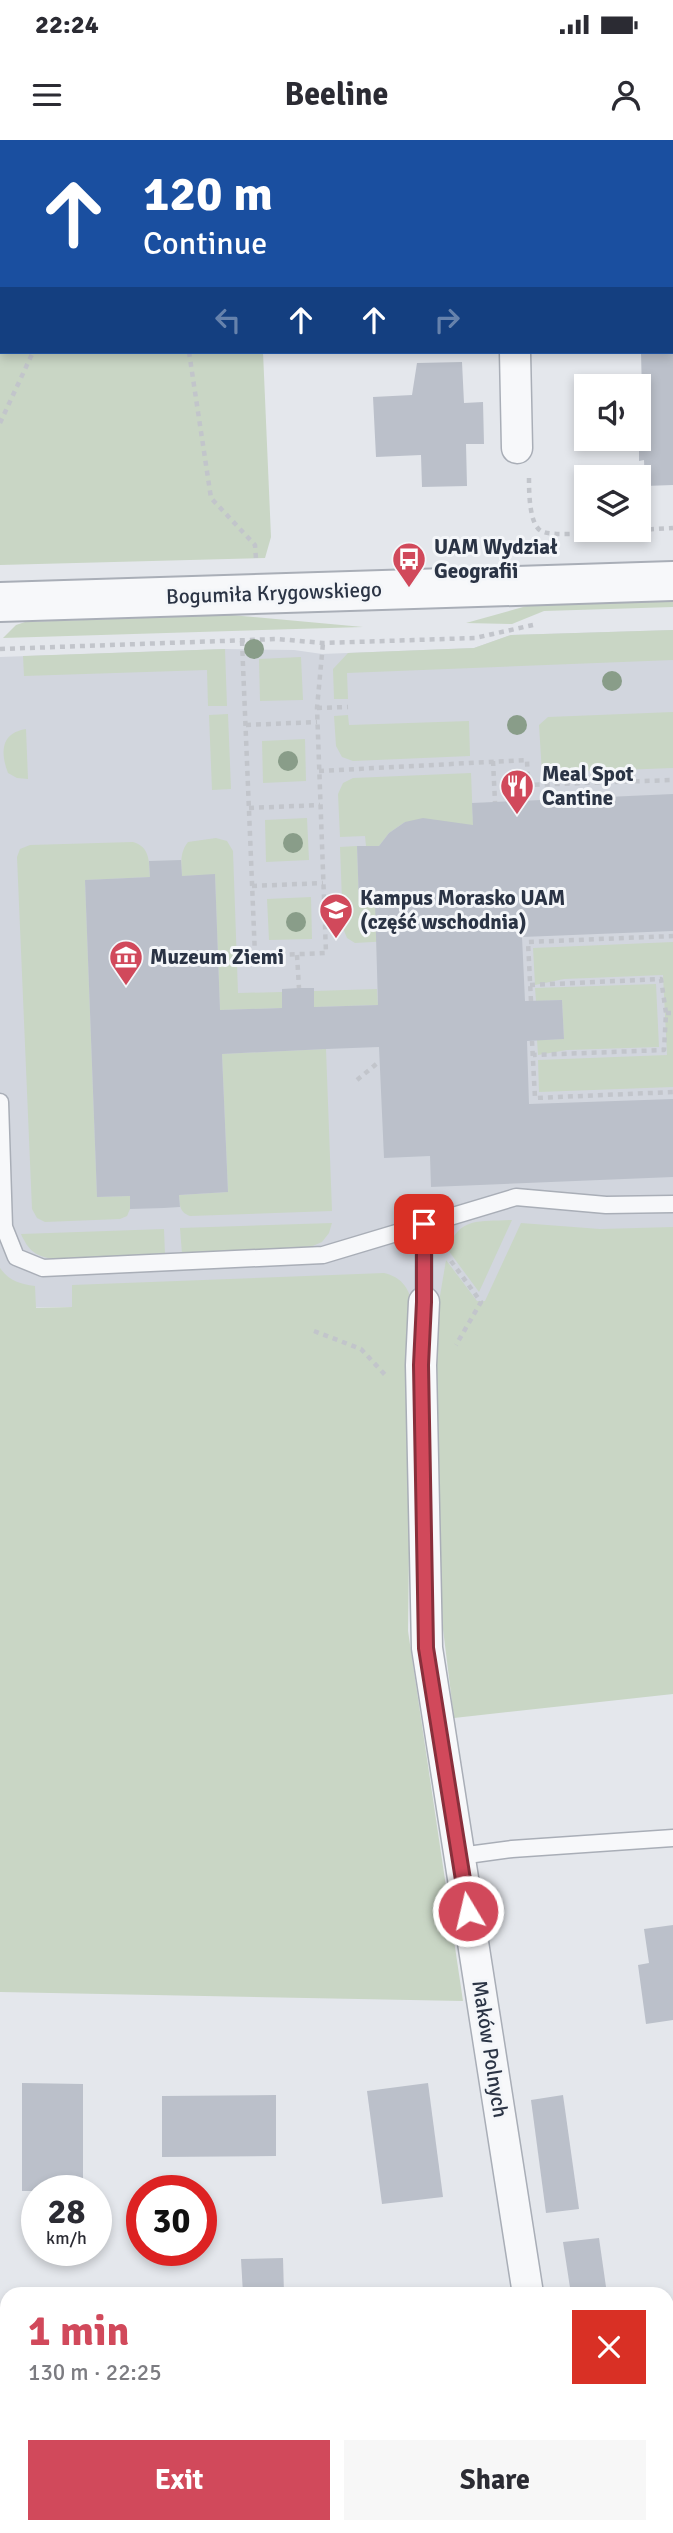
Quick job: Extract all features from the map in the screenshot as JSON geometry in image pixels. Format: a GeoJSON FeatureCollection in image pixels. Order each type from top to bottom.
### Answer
{"type":"FeatureCollection","features":[{"type":"Feature","properties":{"kind":"street"},"geometry":{"type":"LineString","coordinates":[[515,354],[517,448]]}},
{"type":"Feature","properties":{"kind":"street","name":"Bogumiła Krygowskiego"},"geometry":{"type":"LineString","coordinates":[[0,602],[673,580]]}},
{"type":"Feature","properties":{"kind":"street","name":"Maków Polnych"},"geometry":{"type":"LineString","coordinates":[[424,1302],[421,1365],[426,1648],[527,2287]]}},
{"type":"Feature","properties":{"kind":"lane"},"geometry":{"type":"LineString","coordinates":[[0,1102],[4,1227],[16,1257],[43,1268],[323,1255],[516,1197],[606,1205],[673,1204]]}},
{"type":"Feature","properties":{"kind":"lane"},"geometry":{"type":"LineString","coordinates":[[424,1224],[424,1302]]}},
{"type":"Feature","properties":{"kind":"lane"},"geometry":{"type":"LineString","coordinates":[[460,1856],[512,1849],[673,1838]]}},
{"type":"Feature","properties":{"kind":"path"},"geometry":{"type":"LineString","coordinates":[[0,423],[32,354]]}},
{"type":"Feature","properties":{"kind":"path"},"geometry":{"type":"LineString","coordinates":[[189,354],[211,499],[255,545],[257,568]]}},
{"type":"Feature","properties":{"kind":"path"},"geometry":{"type":"LineString","coordinates":[[517,448],[527,454],[533,516],[538,529],[542,532],[574,533]]}},
{"type":"Feature","properties":{"kind":"path"},"geometry":{"type":"LineString","coordinates":[[651,529],[673,528]]}},
{"type":"Feature","properties":{"kind":"path"},"geometry":{"type":"LineString","coordinates":[[0,649],[277,639],[323,643],[475,638],[545,622]]}},
{"type":"Feature","properties":{"kind":"path"},"geometry":{"type":"LineString","coordinates":[[243,640],[255,956],[326,953],[317,722],[323,643]]}},
{"type":"Feature","properties":{"kind":"path"},"geometry":{"type":"LineString","coordinates":[[317,708],[348,707]]}},
{"type":"Feature","properties":{"kind":"path"},"geometry":{"type":"LineString","coordinates":[[246,724],[317,722]]}},
{"type":"Feature","properties":{"kind":"path"},"geometry":{"type":"LineString","coordinates":[[319,771],[527,760],[528,785],[673,780]]}},
{"type":"Feature","properties":{"kind":"path"},"geometry":{"type":"LineString","coordinates":[[493,761],[495,802]]}},
{"type":"Feature","properties":{"kind":"path"},"geometry":{"type":"LineString","coordinates":[[250,808],[320,805]]}},
{"type":"Feature","properties":{"kind":"path"},"geometry":{"type":"LineString","coordinates":[[252,886],[323,883]]}},
{"type":"Feature","properties":{"kind":"path"},"geometry":{"type":"LineString","coordinates":[[531,1001],[528,942],[673,936]]}},
{"type":"Feature","properties":{"kind":"path"},"geometry":{"type":"LineString","coordinates":[[297,955],[299,988]]}},
{"type":"Feature","properties":{"kind":"path"},"geometry":{"type":"LineString","coordinates":[[530,985],[661,979],[666,1013],[664,1050],[533,1055]]}},
{"type":"Feature","properties":{"kind":"path"},"geometry":{"type":"LineString","coordinates":[[666,1013],[673,1013]]}},
{"type":"Feature","properties":{"kind":"path"},"geometry":{"type":"LineString","coordinates":[[532,1041],[534,1098],[673,1093]]}},
{"type":"Feature","properties":{"kind":"path"},"geometry":{"type":"LineString","coordinates":[[357,1080],[380,1061]]}},
{"type":"Feature","properties":{"kind":"path"},"geometry":{"type":"LineString","coordinates":[[314,1331],[360,1349],[422,1412]]}},
{"type":"Feature","properties":{"kind":"shaded area","name":"Kampus Morasko UAM (część wschodnia)"},"geometry":{"type":"Polygon","coordinates":[[[673,630],[673,1251],[511,1301],[0,1308],[0,657],[225,649],[294,650],[322,654],[474,648],[511,635],[673,630]]]}},
{"type":"Feature","properties":{"kind":"green space"},"geometry":{"type":"Polygon","coordinates":[[[0,354],[263,354],[271,537],[265,558],[0,565],[0,354]]]}},
{"type":"Feature","properties":{"kind":"green space"},"geometry":{"type":"Polygon","coordinates":[[[673,600],[673,607],[544,611],[512,624],[466,623],[530,605],[673,600]]]}},
{"type":"Feature","properties":{"kind":"green space"},"geometry":{"type":"Polygon","coordinates":[[[231,615],[363,627],[3,638],[16,625],[25,622],[231,615]]]}},
{"type":"Feature","properties":{"kind":"green space"},"geometry":{"type":"Polygon","coordinates":[[[673,630],[673,660],[347,673],[348,699],[334,699],[333,669],[348,653],[474,648],[511,635],[673,630]]]}},
{"type":"Feature","properties":{"kind":"green space"},"geometry":{"type":"Polygon","coordinates":[[[225,649],[227,706],[208,706],[207,670],[24,676],[23,656],[225,649]]]}},
{"type":"Feature","properties":{"kind":"green space"},"geometry":{"type":"Polygon","coordinates":[[[301,657],[303,700],[260,701],[259,659],[301,657]]]}},
{"type":"Feature","properties":{"kind":"green space"},"geometry":{"type":"Polygon","coordinates":[[[673,712],[673,768],[542,773],[539,725],[548,717],[673,712]]]}},
{"type":"Feature","properties":{"kind":"green space"},"geometry":{"type":"Polygon","coordinates":[[[228,714],[231,789],[212,790],[209,715],[228,714]]]}},
{"type":"Feature","properties":{"kind":"green space"},"geometry":{"type":"Polygon","coordinates":[[[348,715],[349,725],[469,721],[470,756],[353,761],[342,757],[336,746],[334,716],[348,715]]]}},
{"type":"Feature","properties":{"kind":"green space"},"geometry":{"type":"Polygon","coordinates":[[[26,729],[28,779],[17,778],[8,773],[4,758],[7,739],[26,729]]]}},
{"type":"Feature","properties":{"kind":"green space"},"geometry":{"type":"Polygon","coordinates":[[[305,739],[306,781],[263,783],[262,741],[305,739]]]}},
{"type":"Feature","properties":{"kind":"green space"},"geometry":{"type":"Polygon","coordinates":[[[471,773],[474,849],[405,822],[389,833],[379,846],[366,846],[365,836],[340,837],[338,794],[343,783],[353,778],[471,773]]]}},
{"type":"Feature","properties":{"kind":"green space"},"geometry":{"type":"Polygon","coordinates":[[[307,818],[309,860],[266,862],[265,820],[307,818]]]}},
{"type":"Feature","properties":{"kind":"green space"},"geometry":{"type":"Polygon","coordinates":[[[216,838],[227,841],[233,851],[238,993],[282,992],[283,1008],[220,1010],[215,875],[182,876],[181,867],[182,854],[188,842],[216,838]]]}},
{"type":"Feature","properties":{"kind":"green space"},"geometry":{"type":"Polygon","coordinates":[[[133,842],[146,851],[150,877],[85,880],[97,1197],[130,1196],[130,1209],[127,1216],[120,1219],[45,1222],[37,1218],[32,1209],[17,857],[20,849],[30,845],[133,842]]]}},
{"type":"Feature","properties":{"kind":"green space"},"geometry":{"type":"Polygon","coordinates":[[[357,846],[359,903],[381,902],[407,940],[355,943],[347,938],[343,928],[340,847],[357,846]]]}},
{"type":"Feature","properties":{"kind":"green space"},"geometry":{"type":"Polygon","coordinates":[[[311,897],[312,939],[269,940],[267,899],[311,897]]]}},
{"type":"Feature","properties":{"kind":"green space"},"geometry":{"type":"Polygon","coordinates":[[[673,942],[673,1087],[539,1092],[538,1060],[667,1055],[663,975],[564,979],[535,985],[533,948],[673,942]]]}},
{"type":"Feature","properties":{"kind":"green space"},"geometry":{"type":"Polygon","coordinates":[[[656,984],[659,1047],[567,1050],[538,1055],[537,1040],[564,1039],[562,1000],[536,1001],[535,988],[656,984]]]}},
{"type":"Feature","properties":{"kind":"green space"},"geometry":{"type":"Polygon","coordinates":[[[377,989],[378,1005],[314,1007],[314,991],[377,989]]]}},
{"type":"Feature","properties":{"kind":"green space"},"geometry":{"type":"Polygon","coordinates":[[[326,1049],[332,1211],[190,1216],[184,1212],[179,1195],[228,1192],[222,1054],[326,1049]]]}},
{"type":"Feature","properties":{"kind":"green space"},"geometry":{"type":"Polygon","coordinates":[[[512,1220],[479,1292],[448,1250],[452,1239],[458,1231],[472,1223],[512,1220]]]}},
{"type":"Feature","properties":{"kind":"green space"},"geometry":{"type":"Polygon","coordinates":[[[332,1223],[322,1242],[303,1250],[182,1254],[180,1228],[332,1223]]]}},
{"type":"Feature","properties":{"kind":"green space"},"geometry":{"type":"Polygon","coordinates":[[[521,1223],[600,1229],[673,1227],[673,1694],[454,1718],[441,1613],[435,1406],[439,1302],[446,1260],[477,1301],[485,1301],[521,1223]]]}},
{"type":"Feature","properties":{"kind":"green space"},"geometry":{"type":"Polygon","coordinates":[[[164,1229],[165,1255],[54,1259],[33,1252],[21,1234],[164,1229]]]}},
{"type":"Feature","properties":{"kind":"green space"},"geometry":{"type":"Polygon","coordinates":[[[0,1268],[15,1281],[35,1286],[36,1308],[72,1307],[72,1285],[384,1273],[395,1277],[406,1287],[412,1302],[408,1631],[463,2001],[0,1992],[0,1268]]]}},
{"type":"Feature","properties":{"kind":"building"},"geometry":{"type":"Polygon","coordinates":[[[641,354],[673,354],[673,485],[651,486],[651,465],[644,465],[644,460],[639,461],[639,451],[651,451],[651,374],[642,374],[641,354]]]}},
{"type":"Feature","properties":{"kind":"building"},"geometry":{"type":"Polygon","coordinates":[[[462,362],[464,403],[483,402],[484,444],[466,444],[467,486],[422,487],[421,455],[376,457],[373,397],[412,395],[417,363],[462,362]]]}},
{"type":"Feature","properties":{"kind":"building"},"geometry":{"type":"Polygon","coordinates":[[[673,794],[673,931],[522,937],[525,1001],[562,1000],[564,1039],[527,1041],[529,1104],[673,1099],[673,1177],[431,1187],[430,1156],[384,1158],[379,1047],[222,1054],[228,1192],[179,1195],[180,1207],[164,1208],[130,1209],[130,1196],[97,1197],[85,880],[150,877],[149,861],[181,860],[182,876],[215,874],[220,1010],[282,1008],[282,989],[299,988],[314,988],[314,1007],[378,1005],[375,902],[359,903],[357,846],[379,846],[389,833],[405,822],[423,818],[473,825],[472,803],[673,794]]]}},
{"type":"Feature","properties":{"kind":"building"},"geometry":{"type":"Polygon","coordinates":[[[673,1925],[673,2020],[646,2024],[638,1965],[649,1963],[644,1929],[673,1925]]]}},
{"type":"Feature","properties":{"kind":"building"},"geometry":{"type":"Polygon","coordinates":[[[22,2083],[83,2084],[83,2175],[22,2175],[22,2083]]]}},
{"type":"Feature","properties":{"kind":"building"},"geometry":{"type":"Polygon","coordinates":[[[428,2083],[443,2197],[382,2204],[367,2091],[428,2083]]]}},
{"type":"Feature","properties":{"kind":"building"},"geometry":{"type":"Polygon","coordinates":[[[276,2095],[276,2156],[162,2157],[162,2096],[276,2095]]]}},
{"type":"Feature","properties":{"kind":"building"},"geometry":{"type":"Polygon","coordinates":[[[563,2095],[579,2209],[546,2213],[531,2100],[563,2095]]]}},
{"type":"Feature","properties":{"kind":"building"},"geometry":{"type":"Polygon","coordinates":[[[599,2238],[606,2287],[570,2287],[563,2242],[599,2238]]]}},
{"type":"Feature","properties":{"kind":"building"},"geometry":{"type":"Polygon","coordinates":[[[283,2258],[284,2287],[243,2287],[241,2259],[283,2258]]]}},
{"type":"Feature","properties":{"kind":"place","name":"UAM Wydział Geografii"},"geometry":{"type":"Point","coordinates":[409,589]}},
{"type":"Feature","properties":{"kind":"place","name":"Meal Spot Cantine"},"geometry":{"type":"Point","coordinates":[517,816]}},
{"type":"Feature","properties":{"kind":"place","name":"Kampus Morasko UAM (część wschodnia)"},"geometry":{"type":"Point","coordinates":[336,940]}},
{"type":"Feature","properties":{"kind":"place","name":"Muzeum Ziemi"},"geometry":{"type":"Point","coordinates":[126,987]}},
{"type":"Feature","properties":{"kind":"route"},"geometry":{"type":"LineString","coordinates":[[424,1224],[421,1365],[426,1648],[468,1911]]}}]}
